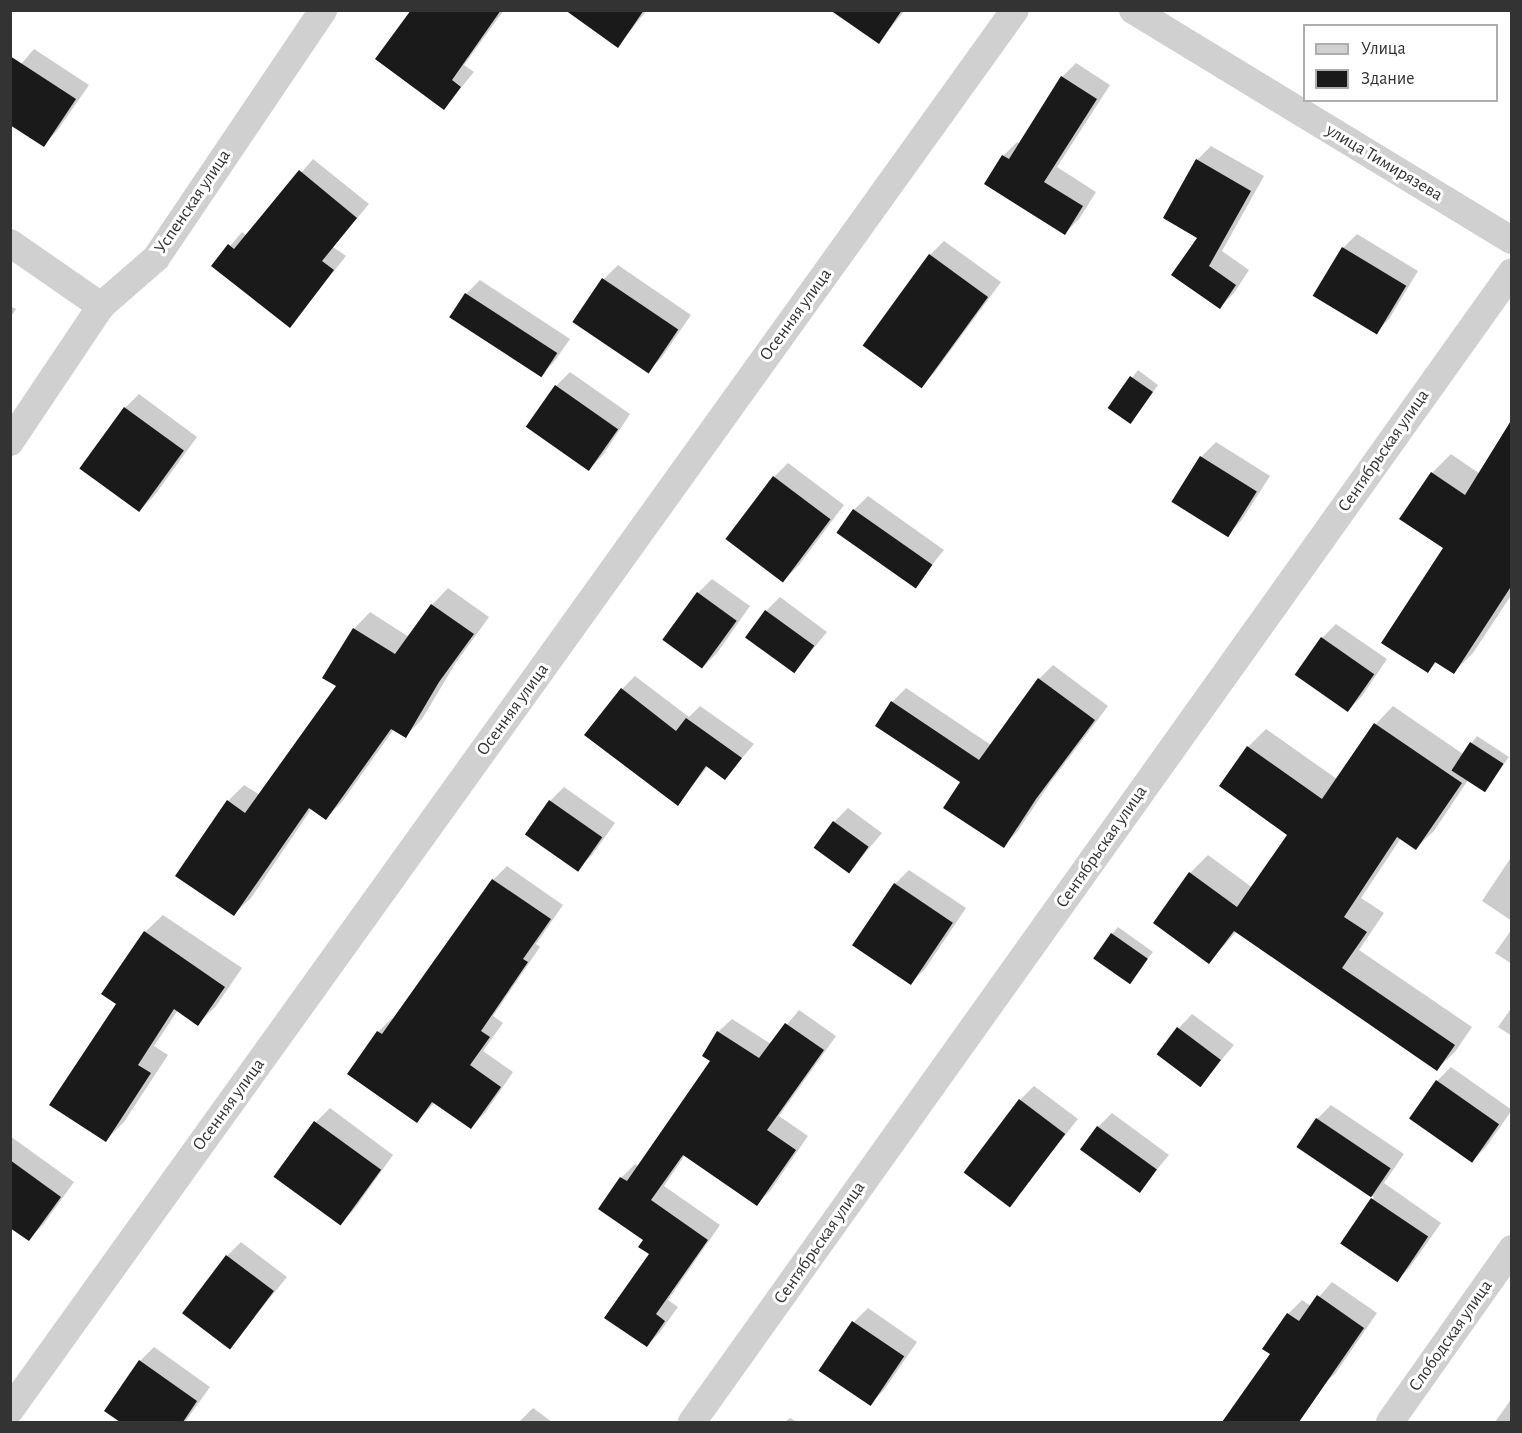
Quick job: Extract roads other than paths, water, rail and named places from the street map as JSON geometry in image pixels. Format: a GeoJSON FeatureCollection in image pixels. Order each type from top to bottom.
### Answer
{"type":"FeatureCollection","features":[{"type":"Feature","properties":{"kind":"street","name":"Успенская улица"},"geometry":{"type":"LineString","coordinates":[[10,442],[101,306],[156,258],[323,10]]}},
{"type":"Feature","properties":{"kind":"street","name":"Осенняя улица"},"geometry":{"type":"LineString","coordinates":[[10,1410],[1015,10]]}},
{"type":"Feature","properties":{"kind":"street","name":"улица Тимирязева"},"geometry":{"type":"LineString","coordinates":[[1133,10],[1512,240]]}},
{"type":"Feature","properties":{"kind":"street"},"geometry":{"type":"LineString","coordinates":[[10,243],[101,306]]}},
{"type":"Feature","properties":{"kind":"street","name":"Сентябрьская улица"},"geometry":{"type":"LineString","coordinates":[[692,1422],[1512,272]]}},
{"type":"Feature","properties":{"kind":"street","name":"Слободская улица"},"geometry":{"type":"LineString","coordinates":[[1390,1422],[1512,1249]]}}]}
